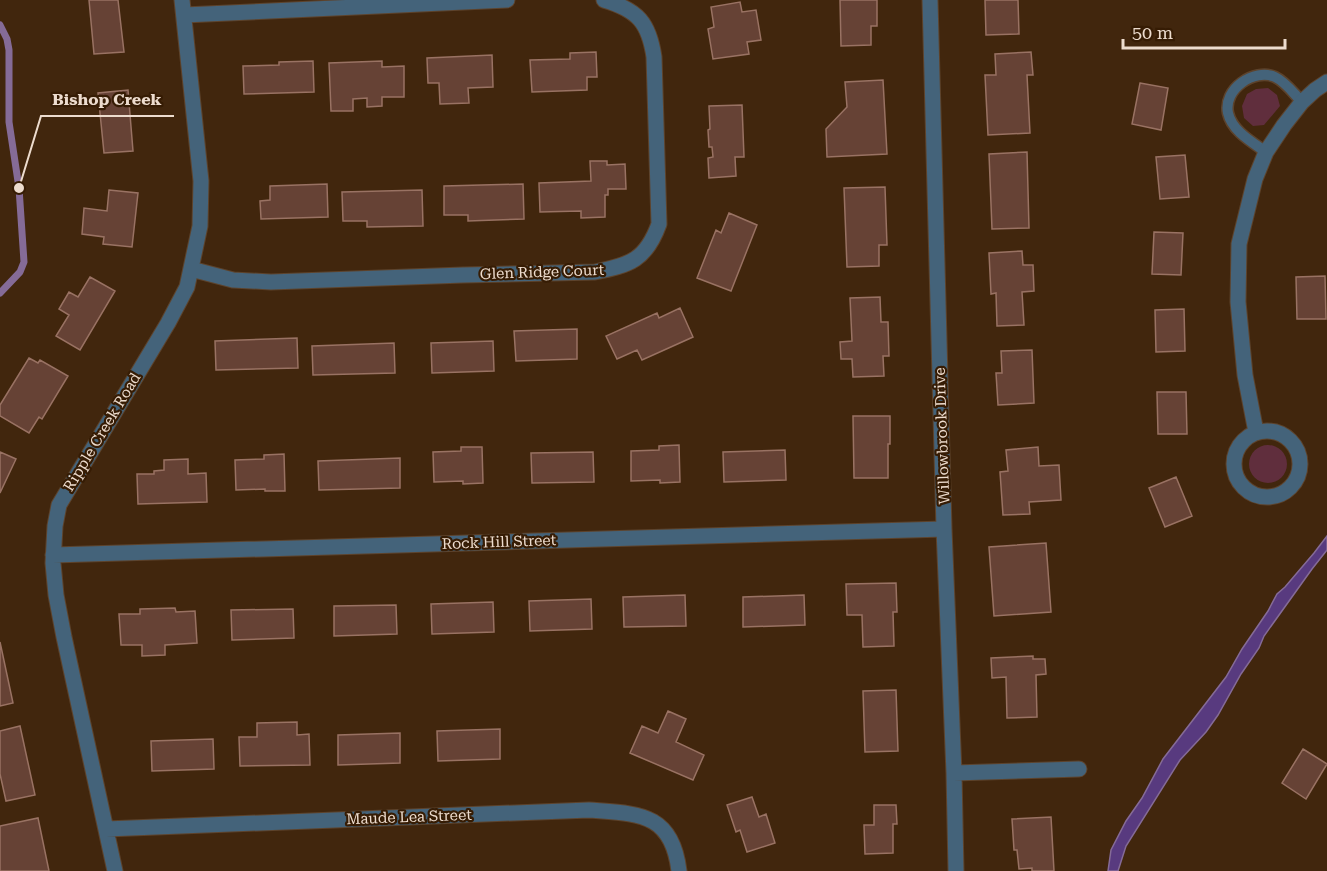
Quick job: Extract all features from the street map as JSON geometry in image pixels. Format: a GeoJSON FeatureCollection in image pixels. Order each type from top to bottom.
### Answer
{"type":"FeatureCollection","features":[{"type":"Feature","properties":{"kind":"street"},"geometry":{"type":"LineString","coordinates":[[183,7],[507,0]]}},
{"type":"Feature","properties":{"kind":"street","name":"Glen Ridge Court"},"geometry":{"type":"LineString","coordinates":[[190,269],[233,280],[271,282],[595,272],[634,261],[654,239],[659,224],[654,57],[651,39],[640,19],[628,9],[604,0]]}},
{"type":"Feature","properties":{"kind":"street","name":"Willowbrook Drive"},"geometry":{"type":"LineString","coordinates":[[930,0],[944,530],[956,871]]}},
{"type":"Feature","properties":{"kind":"street","name":"Ripple Creek Road"},"geometry":{"type":"LineString","coordinates":[[115,871],[56,595],[53,563],[55,526],[59,505],[168,323],[186,287],[200,226],[201,181],[183,7]]}},
{"type":"Feature","properties":{"kind":"street"},"geometry":{"type":"LineString","coordinates":[[1256,432],[1245,375],[1238,302],[1239,244],[1255,179],[1266,152],[1302,102],[1327,82]]}},
{"type":"Feature","properties":{"kind":"street"},"geometry":{"type":"LineString","coordinates":[[1269,431],[1281,434],[1292,442],[1298,453],[1300,466],[1297,479],[1289,489],[1277,495],[1264,497],[1252,494],[1242,486],[1235,474],[1234,462],[1237,449],[1245,439],[1256,432],[1269,431]]}},
{"type":"Feature","properties":{"kind":"street","name":"Rock Hill Street"},"geometry":{"type":"LineString","coordinates":[[53,555],[944,530]]}},
{"type":"Feature","properties":{"kind":"street"},"geometry":{"type":"LineString","coordinates":[[954,773],[1079,770]]}},
{"type":"Feature","properties":{"kind":"street","name":"Maude Lea Street"},"geometry":{"type":"LineString","coordinates":[[105,829],[589,810],[632,814],[648,818],[663,828],[674,846],[679,871]]}},
{"type":"Feature","properties":{"kind":"lane"},"geometry":{"type":"LineString","coordinates":[[1266,152],[1242,135],[1233,125],[1228,113],[1228,102],[1234,90],[1245,79],[1258,75],[1273,76],[1284,83],[1302,102]]}},
{"type":"Feature","properties":{"kind":"shaded area"},"geometry":{"type":"Polygon","coordinates":[[[1268,88],[1277,95],[1280,106],[1264,125],[1253,126],[1244,118],[1242,106],[1247,94],[1256,89],[1268,88]]]}},
{"type":"Feature","properties":{"kind":"shaded area"},"geometry":{"type":"Polygon","coordinates":[[[1268,445],[1282,450],[1287,464],[1282,478],[1268,483],[1254,478],[1249,464],[1254,450],[1268,445]]]}},
{"type":"Feature","properties":{"kind":"shaded area"},"geometry":{"type":"Polygon","coordinates":[[[1327,536],[1327,550],[1264,636],[1218,715],[1180,760],[1126,846],[1118,871],[1108,871],[1111,850],[1163,759],[1226,677],[1277,594],[1327,536]]]}},
{"type":"Feature","properties":{"kind":"building"},"geometry":{"type":"Polygon","coordinates":[[[89,0],[118,0],[124,52],[94,54],[89,0]]]}},
{"type":"Feature","properties":{"kind":"building"},"geometry":{"type":"Polygon","coordinates":[[[840,0],[877,0],[877,26],[871,26],[871,45],[841,46],[840,0]]]}},
{"type":"Feature","properties":{"kind":"building"},"geometry":{"type":"Polygon","coordinates":[[[985,0],[1018,0],[1019,34],[986,35],[985,0]]]}},
{"type":"Feature","properties":{"kind":"building"},"geometry":{"type":"Polygon","coordinates":[[[740,2],[742,12],[756,10],[761,40],[747,42],[749,54],[713,59],[708,29],[714,27],[711,7],[740,2]]]}},
{"type":"Feature","properties":{"kind":"building"},"geometry":{"type":"Polygon","coordinates":[[[596,52],[597,77],[587,77],[587,90],[532,92],[530,60],[570,59],[570,53],[596,52]]]}},
{"type":"Feature","properties":{"kind":"building"},"geometry":{"type":"Polygon","coordinates":[[[1031,52],[1033,75],[1027,75],[1030,133],[988,135],[985,75],[996,75],[995,54],[1031,52]]]}},
{"type":"Feature","properties":{"kind":"building"},"geometry":{"type":"Polygon","coordinates":[[[492,55],[493,87],[468,88],[469,103],[440,104],[439,83],[428,83],[427,58],[492,55]]]}},
{"type":"Feature","properties":{"kind":"building"},"geometry":{"type":"Polygon","coordinates":[[[313,61],[314,92],[244,94],[243,66],[313,61]]]}},
{"type":"Feature","properties":{"kind":"building"},"geometry":{"type":"Polygon","coordinates":[[[382,61],[382,67],[404,66],[404,97],[382,97],[382,106],[367,107],[367,98],[353,99],[353,111],[331,111],[329,63],[382,61]]]}},
{"type":"Feature","properties":{"kind":"building"},"geometry":{"type":"Polygon","coordinates":[[[883,80],[887,154],[827,157],[826,129],[847,107],[845,82],[883,80]]]}},
{"type":"Feature","properties":{"kind":"building"},"geometry":{"type":"Polygon","coordinates":[[[1140,83],[1168,88],[1161,130],[1132,124],[1140,83]]]}},
{"type":"Feature","properties":{"kind":"building"},"geometry":{"type":"Polygon","coordinates":[[[128,90],[133,151],[104,153],[98,93],[128,90]]]}},
{"type":"Feature","properties":{"kind":"building"},"geometry":{"type":"Polygon","coordinates":[[[742,105],[744,157],[735,157],[736,176],[709,178],[708,158],[713,157],[712,147],[709,147],[709,106],[742,105]]]}},
{"type":"Feature","properties":{"kind":"building"},"geometry":{"type":"Polygon","coordinates":[[[1027,152],[1029,228],[992,229],[989,154],[1027,152]]]}},
{"type":"Feature","properties":{"kind":"building"},"geometry":{"type":"Polygon","coordinates":[[[1185,155],[1189,197],[1160,199],[1156,157],[1185,155]]]}},
{"type":"Feature","properties":{"kind":"building"},"geometry":{"type":"Polygon","coordinates":[[[590,161],[607,161],[607,165],[625,164],[626,189],[608,189],[608,195],[605,195],[605,217],[581,218],[581,211],[540,212],[539,183],[591,181],[590,161]]]}},
{"type":"Feature","properties":{"kind":"building"},"geometry":{"type":"Polygon","coordinates":[[[327,184],[328,217],[261,219],[260,201],[270,200],[270,186],[327,184]]]}},
{"type":"Feature","properties":{"kind":"building"},"geometry":{"type":"Polygon","coordinates":[[[523,184],[524,219],[468,221],[468,215],[444,215],[444,186],[523,184]]]}},
{"type":"Feature","properties":{"kind":"building"},"geometry":{"type":"Polygon","coordinates":[[[885,187],[887,245],[879,245],[879,266],[847,267],[844,188],[885,187]]]}},
{"type":"Feature","properties":{"kind":"building"},"geometry":{"type":"Polygon","coordinates":[[[109,190],[138,193],[132,247],[103,244],[104,237],[82,234],[84,208],[107,211],[109,190]]]}},
{"type":"Feature","properties":{"kind":"building"},"geometry":{"type":"Polygon","coordinates":[[[422,190],[423,226],[367,227],[367,221],[343,221],[342,192],[422,190]]]}},
{"type":"Feature","properties":{"kind":"building"},"geometry":{"type":"Polygon","coordinates":[[[729,213],[757,225],[731,291],[697,278],[716,230],[721,233],[729,213]]]}},
{"type":"Feature","properties":{"kind":"building"},"geometry":{"type":"Polygon","coordinates":[[[1154,232],[1183,233],[1181,275],[1152,274],[1154,232]]]}},
{"type":"Feature","properties":{"kind":"building"},"geometry":{"type":"Polygon","coordinates":[[[1022,251],[1023,265],[1033,265],[1034,291],[1022,292],[1024,325],[997,326],[996,293],[991,294],[989,253],[1022,251]]]}},
{"type":"Feature","properties":{"kind":"building"},"geometry":{"type":"Polygon","coordinates":[[[1325,276],[1326,319],[1297,319],[1296,277],[1325,276]]]}},
{"type":"Feature","properties":{"kind":"building"},"geometry":{"type":"Polygon","coordinates":[[[90,277],[115,291],[80,350],[56,336],[69,315],[59,309],[69,292],[78,297],[90,277]]]}},
{"type":"Feature","properties":{"kind":"building"},"geometry":{"type":"Polygon","coordinates":[[[880,297],[881,322],[888,322],[889,356],[883,356],[884,376],[853,377],[852,359],[841,359],[840,342],[852,341],[850,298],[880,297]]]}},
{"type":"Feature","properties":{"kind":"building"},"geometry":{"type":"Polygon","coordinates":[[[680,308],[693,337],[642,360],[637,350],[617,359],[606,336],[657,313],[659,318],[680,308]]]}},
{"type":"Feature","properties":{"kind":"building"},"geometry":{"type":"Polygon","coordinates":[[[1184,309],[1185,351],[1156,352],[1155,310],[1184,309]]]}},
{"type":"Feature","properties":{"kind":"building"},"geometry":{"type":"Polygon","coordinates":[[[577,329],[577,359],[516,361],[514,331],[577,329]]]}},
{"type":"Feature","properties":{"kind":"building"},"geometry":{"type":"Polygon","coordinates":[[[297,338],[298,368],[216,370],[215,341],[297,338]]]}},
{"type":"Feature","properties":{"kind":"building"},"geometry":{"type":"Polygon","coordinates":[[[493,341],[494,371],[432,373],[431,343],[493,341]]]}},
{"type":"Feature","properties":{"kind":"building"},"geometry":{"type":"Polygon","coordinates":[[[394,343],[395,373],[313,375],[312,346],[394,343]]]}},
{"type":"Feature","properties":{"kind":"building"},"geometry":{"type":"Polygon","coordinates":[[[1032,350],[1034,403],[998,405],[996,373],[1002,373],[1001,351],[1032,350]]]}},
{"type":"Feature","properties":{"kind":"building"},"geometry":{"type":"Polygon","coordinates":[[[29,358],[38,363],[40,360],[68,376],[42,419],[39,417],[29,433],[0,416],[0,405],[29,358]]]}},
{"type":"Feature","properties":{"kind":"building"},"geometry":{"type":"Polygon","coordinates":[[[1157,392],[1186,392],[1187,434],[1158,434],[1157,392]]]}},
{"type":"Feature","properties":{"kind":"building"},"geometry":{"type":"Polygon","coordinates":[[[853,416],[890,416],[888,478],[854,478],[853,416]]]}},
{"type":"Feature","properties":{"kind":"building"},"geometry":{"type":"Polygon","coordinates":[[[679,445],[680,482],[631,481],[631,451],[659,450],[659,446],[679,445]]]}},
{"type":"Feature","properties":{"kind":"building"},"geometry":{"type":"Polygon","coordinates":[[[461,447],[482,447],[483,483],[434,482],[433,452],[461,451],[461,447]]]}},
{"type":"Feature","properties":{"kind":"building"},"geometry":{"type":"Polygon","coordinates":[[[1038,447],[1039,466],[1059,465],[1061,500],[1029,502],[1030,514],[1003,515],[1000,472],[1008,471],[1006,450],[1038,447]]]}},
{"type":"Feature","properties":{"kind":"building"},"geometry":{"type":"Polygon","coordinates":[[[785,450],[786,480],[724,482],[723,452],[785,450]]]}},
{"type":"Feature","properties":{"kind":"building"},"geometry":{"type":"Polygon","coordinates":[[[0,452],[16,459],[0,493],[0,452]]]}},
{"type":"Feature","properties":{"kind":"building"},"geometry":{"type":"Polygon","coordinates":[[[593,452],[594,482],[532,483],[531,453],[593,452]]]}},
{"type":"Feature","properties":{"kind":"building"},"geometry":{"type":"Polygon","coordinates":[[[284,454],[285,491],[236,490],[235,460],[264,459],[264,455],[284,454]]]}},
{"type":"Feature","properties":{"kind":"building"},"geometry":{"type":"Polygon","coordinates":[[[400,458],[400,488],[319,490],[318,461],[400,458]]]}},
{"type":"Feature","properties":{"kind":"building"},"geometry":{"type":"Polygon","coordinates":[[[188,459],[188,474],[206,473],[207,502],[138,504],[137,474],[154,474],[154,471],[164,470],[164,460],[188,459]]]}},
{"type":"Feature","properties":{"kind":"building"},"geometry":{"type":"Polygon","coordinates":[[[1176,477],[1192,516],[1165,527],[1149,488],[1176,477]]]}},
{"type":"Feature","properties":{"kind":"building"},"geometry":{"type":"Polygon","coordinates":[[[1046,543],[1051,612],[994,616],[989,547],[1046,543]]]}},
{"type":"Feature","properties":{"kind":"building"},"geometry":{"type":"Polygon","coordinates":[[[896,583],[897,612],[893,612],[894,646],[863,647],[862,615],[847,615],[846,584],[896,583]]]}},
{"type":"Feature","properties":{"kind":"building"},"geometry":{"type":"Polygon","coordinates":[[[685,595],[686,626],[624,627],[623,597],[685,595]]]}},
{"type":"Feature","properties":{"kind":"building"},"geometry":{"type":"Polygon","coordinates":[[[804,595],[805,625],[743,627],[743,597],[804,595]]]}},
{"type":"Feature","properties":{"kind":"building"},"geometry":{"type":"Polygon","coordinates":[[[591,599],[592,629],[530,631],[529,601],[591,599]]]}},
{"type":"Feature","properties":{"kind":"building"},"geometry":{"type":"Polygon","coordinates":[[[493,602],[494,632],[432,634],[431,604],[493,602]]]}},
{"type":"Feature","properties":{"kind":"building"},"geometry":{"type":"Polygon","coordinates":[[[396,605],[397,634],[334,636],[334,606],[396,605]]]}},
{"type":"Feature","properties":{"kind":"building"},"geometry":{"type":"Polygon","coordinates":[[[175,608],[176,612],[195,611],[197,643],[165,645],[165,655],[142,656],[142,645],[121,645],[119,614],[140,614],[140,609],[175,608]]]}},
{"type":"Feature","properties":{"kind":"building"},"geometry":{"type":"Polygon","coordinates":[[[293,609],[294,638],[232,640],[231,610],[293,609]]]}},
{"type":"Feature","properties":{"kind":"building"},"geometry":{"type":"Polygon","coordinates":[[[0,642],[13,703],[0,706],[0,642]]]}},
{"type":"Feature","properties":{"kind":"building"},"geometry":{"type":"Polygon","coordinates":[[[1033,656],[1033,659],[1045,659],[1046,674],[1036,675],[1037,717],[1007,718],[1006,677],[992,678],[991,658],[1033,656]]]}},
{"type":"Feature","properties":{"kind":"building"},"geometry":{"type":"Polygon","coordinates":[[[896,690],[898,751],[865,752],[863,691],[896,690]]]}},
{"type":"Feature","properties":{"kind":"building"},"geometry":{"type":"Polygon","coordinates":[[[668,711],[686,719],[676,742],[704,755],[693,780],[630,753],[642,726],[658,733],[668,711]]]}},
{"type":"Feature","properties":{"kind":"building"},"geometry":{"type":"Polygon","coordinates":[[[297,722],[297,735],[309,734],[310,765],[240,766],[239,737],[257,737],[257,723],[297,722]]]}},
{"type":"Feature","properties":{"kind":"building"},"geometry":{"type":"Polygon","coordinates":[[[20,726],[35,795],[6,801],[0,774],[0,731],[20,726]]]}},
{"type":"Feature","properties":{"kind":"building"},"geometry":{"type":"Polygon","coordinates":[[[500,729],[500,759],[438,761],[437,731],[500,729]]]}},
{"type":"Feature","properties":{"kind":"building"},"geometry":{"type":"Polygon","coordinates":[[[400,733],[400,763],[338,765],[338,735],[400,733]]]}},
{"type":"Feature","properties":{"kind":"building"},"geometry":{"type":"Polygon","coordinates":[[[213,739],[214,769],[152,771],[151,741],[213,739]]]}},
{"type":"Feature","properties":{"kind":"building"},"geometry":{"type":"Polygon","coordinates":[[[1303,749],[1327,764],[1306,799],[1282,783],[1303,749]]]}},
{"type":"Feature","properties":{"kind":"building"},"geometry":{"type":"Polygon","coordinates":[[[752,797],[759,817],[766,814],[775,843],[747,852],[740,830],[736,832],[727,805],[752,797]]]}},
{"type":"Feature","properties":{"kind":"building"},"geometry":{"type":"Polygon","coordinates":[[[874,805],[896,805],[897,824],[893,824],[893,853],[865,854],[864,825],[874,825],[874,805]]]}},
{"type":"Feature","properties":{"kind":"building"},"geometry":{"type":"Polygon","coordinates":[[[1051,817],[1054,871],[1019,869],[1017,850],[1014,850],[1012,819],[1051,817]]]}},
{"type":"Feature","properties":{"kind":"building"},"geometry":{"type":"Polygon","coordinates":[[[38,818],[49,871],[0,871],[0,826],[38,818]]]}},
{"type":"Feature","properties":{"kind":"waterway"},"geometry":{"type":"LineString","coordinates":[[0,25],[7,39],[9,50],[9,122],[19,188],[24,262],[20,272],[0,293]]}},
{"type":"Feature","properties":{"kind":"place","name":"Bishop Creek"},"geometry":{"type":"Point","coordinates":[19,188]}}]}
